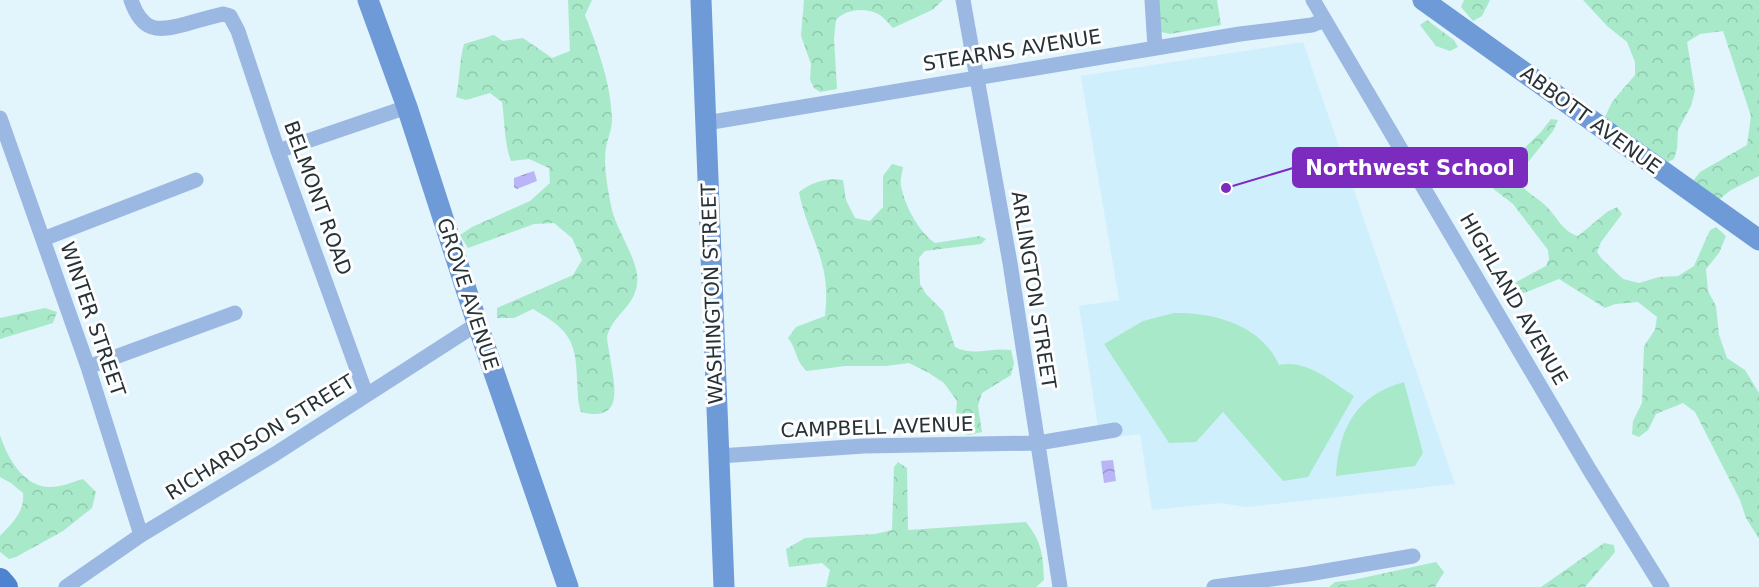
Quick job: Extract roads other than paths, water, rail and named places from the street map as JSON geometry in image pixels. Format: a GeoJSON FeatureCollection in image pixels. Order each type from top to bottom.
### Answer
{"type":"FeatureCollection","features":[{"type":"Feature","properties":{"kind":"main road"},"geometry":{"type":"LineString","coordinates":[[0,580],[6,587]]}},
{"type":"Feature","properties":{"kind":"street","name":"BELMONT ROAD"},"geometry":{"type":"LineString","coordinates":[[131,0],[143,23],[153,28],[165,29],[223,14],[230,16],[238,32],[278,151],[366,394]]}},
{"type":"Feature","properties":{"kind":"street","name":"GROVE AVENUE"},"geometry":{"type":"LineString","coordinates":[[368,0],[407,107],[477,324],[568,587]]}},
{"type":"Feature","properties":{"kind":"street","name":"WASHINGTON STREET"},"geometry":{"type":"LineString","coordinates":[[701,0],[724,587]]}},
{"type":"Feature","properties":{"kind":"street","name":"ARLINGTON STREET"},"geometry":{"type":"LineString","coordinates":[[963,0],[1010,263],[1060,587]]}},
{"type":"Feature","properties":{"kind":"street"},"geometry":{"type":"LineString","coordinates":[[1152,0],[1155,48]]}},
{"type":"Feature","properties":{"kind":"street","name":"HIGHLAND AVENUE"},"geometry":{"type":"LineString","coordinates":[[1313,0],[1589,469],[1662,587]]}},
{"type":"Feature","properties":{"kind":"street","name":"ABBOTT AVENUE"},"geometry":{"type":"LineString","coordinates":[[1423,0],[1759,240]]}},
{"type":"Feature","properties":{"kind":"street","name":"STEARNS AVENUE"},"geometry":{"type":"LineString","coordinates":[[706,123],[1155,48],[1312,25],[1325,20]]}},
{"type":"Feature","properties":{"kind":"street"},"geometry":{"type":"LineString","coordinates":[[278,151],[407,107]]}},
{"type":"Feature","properties":{"kind":"street","name":"WINTER STREET"},"geometry":{"type":"LineString","coordinates":[[0,118],[88,366],[141,535]]}},
{"type":"Feature","properties":{"kind":"street"},"geometry":{"type":"LineString","coordinates":[[43,238],[196,180]]}},
{"type":"Feature","properties":{"kind":"street"},"geometry":{"type":"LineString","coordinates":[[88,366],[235,313]]}},
{"type":"Feature","properties":{"kind":"street","name":"RICHARDSON STREET"},"geometry":{"type":"LineString","coordinates":[[66,587],[141,535],[275,453],[477,324]]}},
{"type":"Feature","properties":{"kind":"street","name":"CAMPBELL AVENUE"},"geometry":{"type":"LineString","coordinates":[[719,456],[864,446],[1038,443],[1115,430]]}},
{"type":"Feature","properties":{"kind":"street"},"geometry":{"type":"LineString","coordinates":[[1214,587],[1413,556]]}},
{"type":"Feature","properties":{"kind":"water"},"geometry":{"type":"Polygon","coordinates":[[[534,171],[537,181],[517,189],[514,187],[514,178],[534,171]]]}},
{"type":"Feature","properties":{"kind":"water"},"geometry":{"type":"Polygon","coordinates":[[[1113,460],[1116,481],[1104,483],[1101,461],[1113,460]]]}},
{"type":"Feature","properties":{"kind":"place","name":"Northwest School"},"geometry":{"type":"Point","coordinates":[1226,188]}}]}
